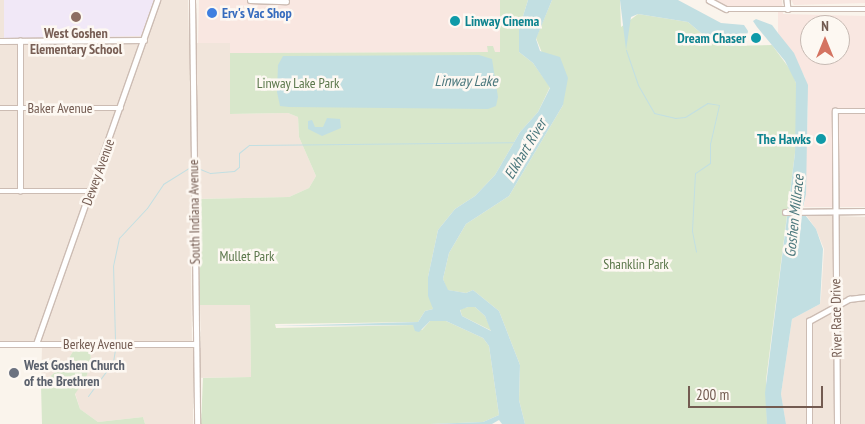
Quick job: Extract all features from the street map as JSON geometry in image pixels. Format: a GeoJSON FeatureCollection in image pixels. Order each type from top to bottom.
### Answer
{"type":"FeatureCollection","features":[{"type":"Feature","properties":{"kind":"street","name":"Dewey Avenue"},"geometry":{"type":"LineString","coordinates":[[36,344],[157,0]]}},
{"type":"Feature","properties":{"kind":"street","name":"South Indiana Avenue"},"geometry":{"type":"LineString","coordinates":[[192,0],[197,424]]}},
{"type":"Feature","properties":{"kind":"street"},"geometry":{"type":"LineString","coordinates":[[250,0],[286,0]]}},
{"type":"Feature","properties":{"kind":"street"},"geometry":{"type":"LineString","coordinates":[[709,0],[726,9],[865,9]]}},
{"type":"Feature","properties":{"kind":"street"},"geometry":{"type":"LineString","coordinates":[[787,0],[788,9]]}},
{"type":"Feature","properties":{"kind":"street"},"geometry":{"type":"LineString","coordinates":[[0,41],[144,40]]}},
{"type":"Feature","properties":{"kind":"street"},"geometry":{"type":"LineString","coordinates":[[20,41],[20,191]]}},
{"type":"Feature","properties":{"kind":"street","name":"Baker Avenue"},"geometry":{"type":"LineString","coordinates":[[0,108],[120,108]]}},
{"type":"Feature","properties":{"kind":"street","name":"River Race Drive"},"geometry":{"type":"LineString","coordinates":[[837,424],[835,111],[865,111]]}},
{"type":"Feature","properties":{"kind":"street"},"geometry":{"type":"LineString","coordinates":[[0,191],[91,191]]}},
{"type":"Feature","properties":{"kind":"street"},"geometry":{"type":"LineString","coordinates":[[787,212],[865,211]]}},
{"type":"Feature","properties":{"kind":"street"},"geometry":{"type":"LineString","coordinates":[[809,424],[808,324],[814,316],[835,306],[850,299],[865,297]]}},
{"type":"Feature","properties":{"kind":"street","name":"Berkey Avenue"},"geometry":{"type":"LineString","coordinates":[[0,344],[196,344]]}},
{"type":"Feature","properties":{"kind":"shaded area"},"geometry":{"type":"Polygon","coordinates":[[[0,0],[188,0],[189,43],[230,43],[231,114],[288,113],[298,117],[299,137],[316,176],[309,188],[289,197],[190,199],[192,341],[0,343],[0,0]]]}},
{"type":"Feature","properties":{"kind":"shaded area","name":"West Goshen Elementary School"},"geometry":{"type":"Polygon","coordinates":[[[4,0],[154,0],[141,36],[4,39],[4,0]]]}},
{"type":"Feature","properties":{"kind":"shaded area"},"geometry":{"type":"Polygon","coordinates":[[[199,0],[500,0],[500,52],[230,53],[230,43],[198,43],[199,0]]]}},
{"type":"Feature","properties":{"kind":"shaded area"},"geometry":{"type":"Polygon","coordinates":[[[715,0],[782,0],[783,14],[824,15],[800,15],[800,65],[850,65],[850,16],[865,16],[865,207],[804,207],[808,109],[805,77],[778,33],[778,6],[724,6],[715,0]]]}},
{"type":"Feature","properties":{"kind":"shaded area"},"geometry":{"type":"Polygon","coordinates":[[[791,0],[865,0],[865,3],[794,5],[791,0]]]}},
{"type":"Feature","properties":{"kind":"shaded area"},"geometry":{"type":"Polygon","coordinates":[[[806,215],[865,217],[865,424],[786,424],[781,394],[792,319],[820,304],[821,297],[824,249],[816,229],[806,215]]]}},
{"type":"Feature","properties":{"kind":"shaded area"},"geometry":{"type":"Polygon","coordinates":[[[200,305],[250,305],[251,377],[193,378],[193,424],[145,424],[143,417],[98,422],[80,409],[75,393],[86,378],[91,362],[90,346],[201,348],[200,305]]]}},
{"type":"Feature","properties":{"kind":"shaded area"},"geometry":{"type":"Polygon","coordinates":[[[42,346],[76,346],[68,360],[41,385],[42,346]]]}},
{"type":"Feature","properties":{"kind":"green space"},"geometry":{"type":"Polygon","coordinates":[[[500,0],[528,0],[519,29],[519,52],[533,63],[550,87],[538,112],[520,132],[495,175],[475,196],[455,209],[438,230],[428,277],[433,309],[425,311],[418,322],[275,324],[276,328],[413,325],[422,330],[430,321],[446,321],[483,338],[489,346],[499,415],[483,422],[430,424],[201,424],[203,378],[251,377],[250,305],[200,305],[198,199],[289,197],[309,188],[316,176],[299,137],[298,117],[288,113],[230,114],[230,53],[488,52],[487,46],[493,46],[495,52],[500,52],[500,0]]]}},
{"type":"Feature","properties":{"kind":"green space","name":"Shanklin Park"},"geometry":{"type":"Polygon","coordinates":[[[552,0],[620,0],[621,27],[638,14],[688,22],[708,39],[728,46],[772,45],[792,72],[796,83],[795,153],[766,380],[767,424],[525,424],[519,400],[520,365],[499,311],[473,290],[466,293],[447,290],[443,279],[449,253],[466,224],[509,196],[563,105],[536,38],[552,0]]]}},
{"type":"Feature","properties":{"kind":"green space"},"geometry":{"type":"Polygon","coordinates":[[[475,307],[485,316],[492,331],[462,316],[460,309],[475,307]]]}},
{"type":"Feature","properties":{"kind":"green space"},"geometry":{"type":"Polygon","coordinates":[[[76,346],[90,346],[91,362],[86,378],[75,394],[80,409],[98,422],[143,417],[145,424],[42,424],[41,385],[68,360],[76,346]]]}},
{"type":"Feature","properties":{"kind":"water","name":"Elkhart River"},"geometry":{"type":"Polygon","coordinates":[[[528,0],[552,0],[536,39],[540,51],[560,57],[568,78],[563,105],[509,196],[466,224],[449,253],[443,279],[448,290],[466,293],[473,290],[499,311],[520,365],[519,400],[525,424],[502,424],[499,420],[492,424],[430,424],[483,422],[499,415],[489,346],[483,338],[446,321],[430,321],[419,332],[415,331],[413,325],[274,326],[418,322],[425,311],[433,309],[428,296],[428,277],[438,230],[455,209],[475,196],[495,175],[520,132],[538,112],[550,88],[533,63],[519,52],[519,29],[528,0]],[[475,307],[460,310],[462,316],[491,331],[485,316],[475,307]]]}},
{"type":"Feature","properties":{"kind":"water"},"geometry":{"type":"Polygon","coordinates":[[[620,0],[678,0],[721,23],[744,25],[748,31],[746,44],[728,46],[708,39],[688,22],[638,14],[631,17],[626,50],[620,0]]]}},
{"type":"Feature","properties":{"kind":"water","name":"Goshen Millrace"},"geometry":{"type":"Polygon","coordinates":[[[756,19],[772,25],[794,53],[808,85],[806,194],[802,211],[816,229],[823,249],[820,304],[792,319],[781,394],[786,424],[767,424],[765,393],[795,153],[796,83],[785,61],[753,21],[756,19]]]}},
{"type":"Feature","properties":{"kind":"water","name":"Linway Lake"},"geometry":{"type":"Polygon","coordinates":[[[479,55],[492,59],[498,97],[496,106],[488,109],[280,106],[277,92],[278,65],[283,56],[479,55]]]}},
{"type":"Feature","properties":{"kind":"water"},"geometry":{"type":"Polygon","coordinates":[[[327,118],[340,119],[341,128],[322,136],[308,129],[308,121],[312,120],[315,127],[323,127],[327,118]]]}},
{"type":"Feature","properties":{"kind":"waterway"},"geometry":{"type":"LineString","coordinates":[[626,50],[638,85],[654,113],[675,118],[685,117],[707,103],[719,105],[710,143],[710,163],[695,173],[692,231],[696,252]]}},
{"type":"Feature","properties":{"kind":"waterway","name":"Elkhart River"},"geometry":{"type":"LineString","coordinates":[[200,169],[210,173],[234,171],[239,167],[239,153],[249,145],[515,142]]}},
{"type":"Feature","properties":{"kind":"waterway"},"geometry":{"type":"LineString","coordinates":[[115,340],[113,266],[119,238],[147,208],[163,184],[189,168]]}},
{"type":"Feature","properties":{"kind":"waterway"},"geometry":{"type":"LineString","coordinates":[[88,396],[113,362],[115,349]]}},
{"type":"Feature","properties":{"kind":"place","name":"Erv's Vac Shop"},"geometry":{"type":"Point","coordinates":[212,13]}},
{"type":"Feature","properties":{"kind":"place","name":"West Goshen Elementary School"},"geometry":{"type":"Point","coordinates":[76,17]}},
{"type":"Feature","properties":{"kind":"place","name":"Linway Cinema"},"geometry":{"type":"Point","coordinates":[455,21]}},
{"type":"Feature","properties":{"kind":"place","name":"Dream Chaser"},"geometry":{"type":"Point","coordinates":[756,38]}},
{"type":"Feature","properties":{"kind":"place","name":"The Hawks"},"geometry":{"type":"Point","coordinates":[821,139]}},
{"type":"Feature","properties":{"kind":"place","name":"West Goshen Church of the Brethren"},"geometry":{"type":"Point","coordinates":[14,373]}},
{"type":"Feature","properties":{"kind":"park label","name":"Linway Lake Park"},"geometry":{"type":"Point","coordinates":[298,83]}},
{"type":"Feature","properties":{"kind":"park label","name":"Mullet Park"},"geometry":{"type":"Point","coordinates":[247,256]}}]}
